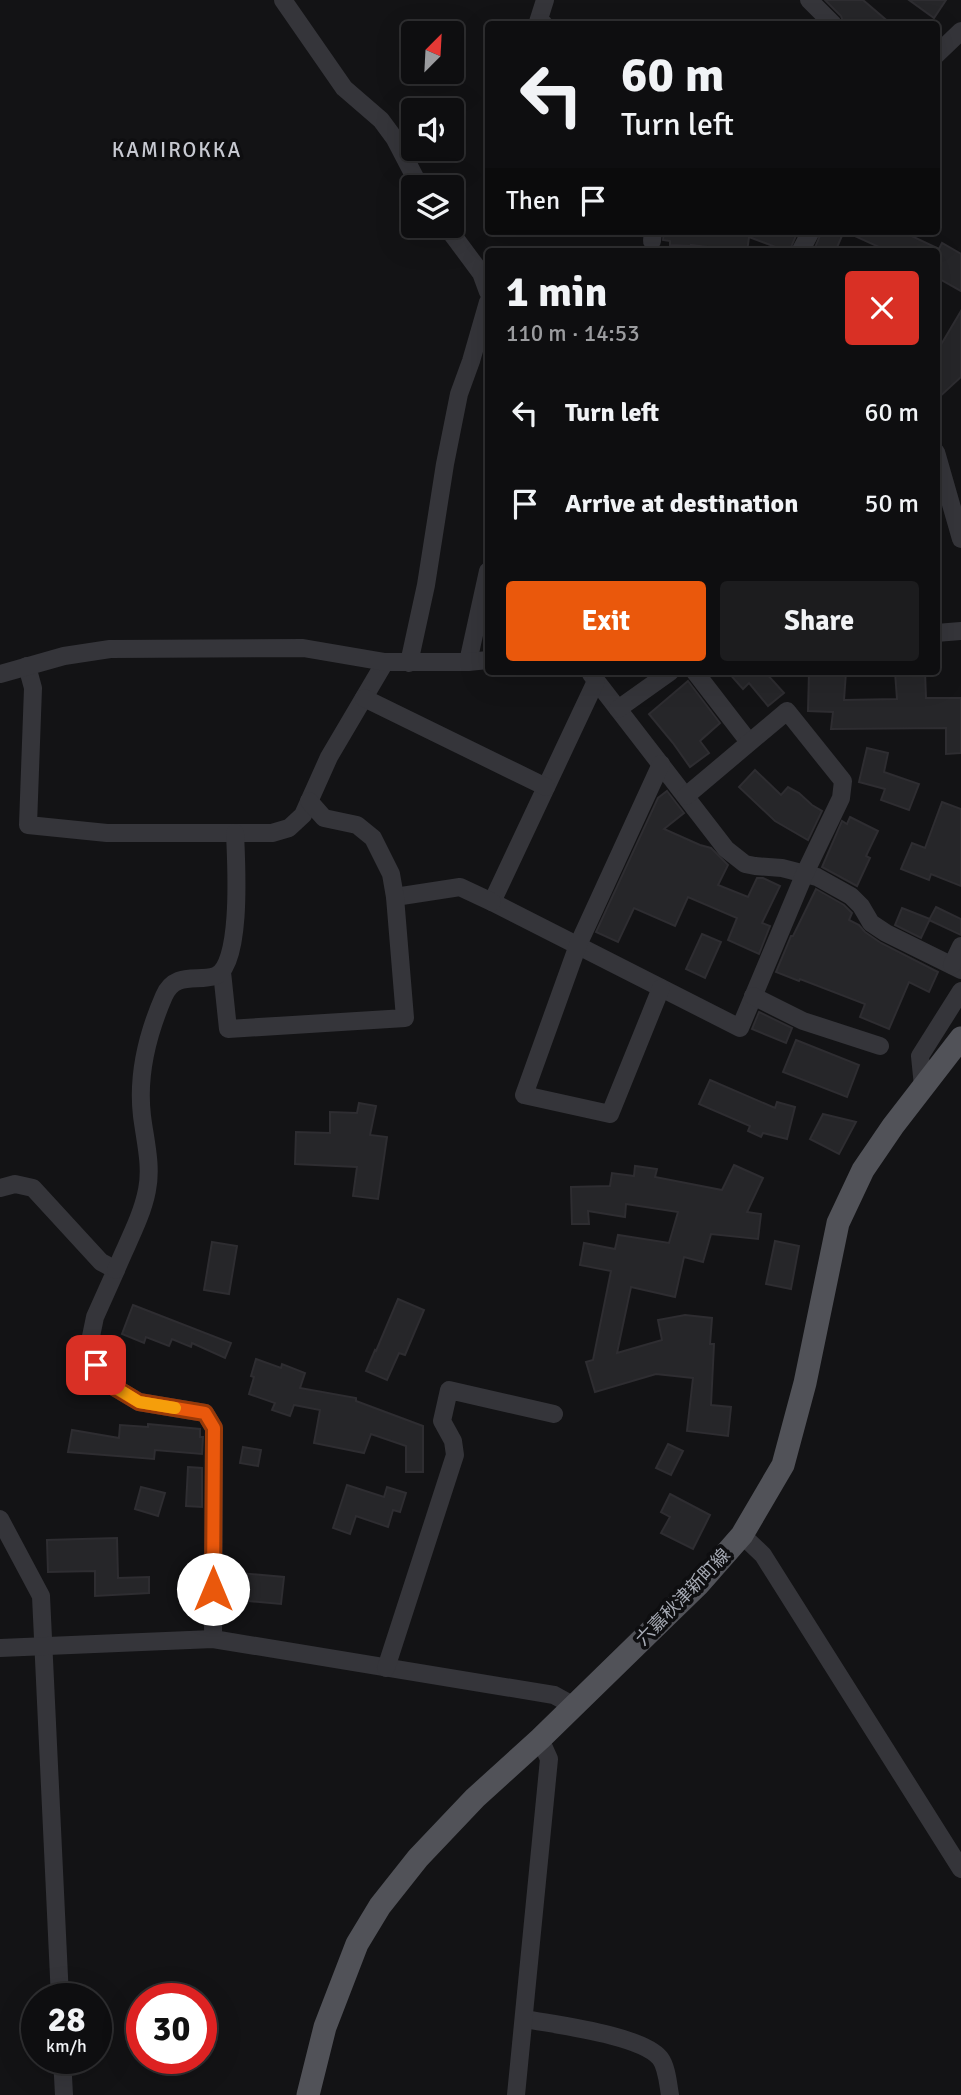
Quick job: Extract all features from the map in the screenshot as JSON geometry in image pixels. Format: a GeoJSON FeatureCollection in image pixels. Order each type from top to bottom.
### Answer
{"type":"FeatureCollection","features":[{"type":"Feature","properties":{"kind":"main road","name":"六嘉秋津新町線"},"geometry":{"type":"LineString","coordinates":[[308,2095],[325,2027],[356,1944],[380,1906],[418,1858],[475,1798],[540,1739],[699,1584],[742,1535],[783,1465],[805,1383],[838,1223],[863,1170],[892,1126],[961,1038]]}},
{"type":"Feature","properties":{"kind":"street"},"geometry":{"type":"LineString","coordinates":[[283,0],[344,88],[381,120],[395,139],[414,175]]}},
{"type":"Feature","properties":{"kind":"street"},"geometry":{"type":"LineString","coordinates":[[538,21],[545,0]]}},
{"type":"Feature","properties":{"kind":"street"},"geometry":{"type":"LineString","coordinates":[[808,0],[830,21]]}},
{"type":"Feature","properties":{"kind":"street"},"geometry":{"type":"LineString","coordinates":[[940,51],[961,32]]}},
{"type":"Feature","properties":{"kind":"street"},"geometry":{"type":"LineString","coordinates":[[455,238],[481,273],[485,284]]}},
{"type":"Feature","properties":{"kind":"street"},"geometry":{"type":"LineString","coordinates":[[409,663],[426,585],[459,394],[480,363],[485,325]]}},
{"type":"Feature","properties":{"kind":"street"},"geometry":{"type":"LineString","coordinates":[[940,466],[961,540]]}},
{"type":"Feature","properties":{"kind":"street"},"geometry":{"type":"LineString","coordinates":[[468,662],[485,585]]}},
{"type":"Feature","properties":{"kind":"street"},"geometry":{"type":"LineString","coordinates":[[940,633],[961,631]]}},
{"type":"Feature","properties":{"kind":"street"},"geometry":{"type":"LineString","coordinates":[[0,674],[64,656],[110,649],[303,648],[385,662],[485,660]]}},
{"type":"Feature","properties":{"kind":"street"},"geometry":{"type":"LineString","coordinates":[[27,666],[33,688],[28,825],[107,833],[272,834],[289,828],[303,814],[330,757],[385,662]]}},
{"type":"Feature","properties":{"kind":"street"},"geometry":{"type":"LineString","coordinates":[[618,709],[666,675]]}},
{"type":"Feature","properties":{"kind":"street"},"geometry":{"type":"LineString","coordinates":[[697,675],[749,742]]}},
{"type":"Feature","properties":{"kind":"street"},"geometry":{"type":"LineString","coordinates":[[492,902],[546,787],[593,677],[726,849],[745,863],[782,868],[817,877],[851,896],[871,923],[886,933],[957,967],[961,946]]}},
{"type":"Feature","properties":{"kind":"street"},"geometry":{"type":"LineString","coordinates":[[364,698],[546,787]]}},
{"type":"Feature","properties":{"kind":"street"},"geometry":{"type":"LineString","coordinates":[[396,897],[460,887],[740,1028],[805,873],[841,798],[844,781],[787,711],[686,796]]}},
{"type":"Feature","properties":{"kind":"street"},"geometry":{"type":"LineString","coordinates":[[661,764],[578,945],[524,1095],[610,1114],[661,988]]}},
{"type":"Feature","properties":{"kind":"street"},"geometry":{"type":"LineString","coordinates":[[235,833],[237,904],[231,952],[222,972],[228,1029],[405,1018],[396,897],[391,874],[373,838],[357,825],[324,818],[309,801]]}},
{"type":"Feature","properties":{"kind":"street"},"geometry":{"type":"LineString","coordinates":[[213,1639],[214,1428],[205,1413],[139,1402],[109,1384],[96,1365],[89,1346],[96,1317],[148,1189],[147,1142],[140,1086],[144,1052],[164,993],[173,983],[195,977],[214,977],[222,972]]}},
{"type":"Feature","properties":{"kind":"street"},"geometry":{"type":"LineString","coordinates":[[923,1086],[920,1056],[961,991]]}},
{"type":"Feature","properties":{"kind":"street"},"geometry":{"type":"LineString","coordinates":[[753,996],[803,1021],[880,1046]]}},
{"type":"Feature","properties":{"kind":"street"},"geometry":{"type":"LineString","coordinates":[[0,1188],[15,1184],[33,1188],[101,1262],[116,1270]]}},
{"type":"Feature","properties":{"kind":"street"},"geometry":{"type":"LineString","coordinates":[[387,1668],[455,1455],[453,1441],[442,1421],[449,1390],[554,1414]]}},
{"type":"Feature","properties":{"kind":"street"},"geometry":{"type":"LineString","coordinates":[[0,1519],[41,1596],[59,1983]]}},
{"type":"Feature","properties":{"kind":"street"},"geometry":{"type":"LineString","coordinates":[[742,1535],[763,1555],[961,1869]]}},
{"type":"Feature","properties":{"kind":"street"},"geometry":{"type":"LineString","coordinates":[[0,1648],[213,1639],[554,1695],[574,1706]]}},
{"type":"Feature","properties":{"kind":"street"},"geometry":{"type":"LineString","coordinates":[[516,2095],[549,1759],[540,1739]]}},
{"type":"Feature","properties":{"kind":"street"},"geometry":{"type":"LineString","coordinates":[[525,2020],[609,2036],[650,2049],[662,2060],[670,2095]]}},
{"type":"Feature","properties":{"kind":"street"},"geometry":{"type":"LineString","coordinates":[[63,2074],[64,2095]]}},
{"type":"Feature","properties":{"kind":"building"},"geometry":{"type":"Polygon","coordinates":[[[825,0],[863,0],[888,21],[843,21],[825,0]]]}},
{"type":"Feature","properties":{"kind":"building"},"geometry":{"type":"Polygon","coordinates":[[[909,0],[946,0],[934,18],[909,0]]]}},
{"type":"Feature","properties":{"kind":"building"},"geometry":{"type":"Polygon","coordinates":[[[664,235],[796,235],[791,248],[778,248],[749,237],[748,248],[670,245],[670,241],[663,240],[664,235]]]}},
{"type":"Feature","properties":{"kind":"building"},"geometry":{"type":"Polygon","coordinates":[[[820,235],[842,235],[837,248],[815,248],[820,235]]]}},
{"type":"Feature","properties":{"kind":"building"},"geometry":{"type":"Polygon","coordinates":[[[853,235],[909,235],[937,248],[881,248],[853,235]]]}},
{"type":"Feature","properties":{"kind":"building"},"geometry":{"type":"Polygon","coordinates":[[[942,243],[961,254],[961,291],[940,279],[940,248],[942,243]]]}},
{"type":"Feature","properties":{"kind":"building"},"geometry":{"type":"Polygon","coordinates":[[[961,311],[961,377],[940,396],[940,346],[961,311]]]}},
{"type":"Feature","properties":{"kind":"building"},"geometry":{"type":"Polygon","coordinates":[[[731,675],[768,675],[784,693],[768,706],[749,683],[743,689],[731,675]]]}},
{"type":"Feature","properties":{"kind":"building"},"geometry":{"type":"Polygon","coordinates":[[[809,675],[846,675],[844,700],[897,699],[895,675],[925,675],[926,698],[961,698],[961,753],[946,754],[946,728],[831,729],[833,712],[808,711],[809,675]]]}},
{"type":"Feature","properties":{"kind":"building"},"geometry":{"type":"Polygon","coordinates":[[[688,681],[720,723],[700,741],[709,753],[690,767],[649,714],[688,681]]]}},
{"type":"Feature","properties":{"kind":"building"},"geometry":{"type":"Polygon","coordinates":[[[867,748],[888,753],[884,772],[919,784],[909,810],[881,800],[885,789],[859,782],[867,748]]]}},
{"type":"Feature","properties":{"kind":"building"},"geometry":{"type":"Polygon","coordinates":[[[755,770],[781,795],[788,787],[822,811],[808,840],[775,821],[739,787],[755,770]]]}},
{"type":"Feature","properties":{"kind":"building"},"geometry":{"type":"Polygon","coordinates":[[[667,791],[684,813],[664,829],[711,848],[728,865],[718,885],[748,897],[757,878],[780,886],[762,923],[770,926],[759,954],[728,940],[737,918],[688,897],[675,926],[634,908],[618,942],[596,932],[658,798],[667,791]]]}},
{"type":"Feature","properties":{"kind":"building"},"geometry":{"type":"Polygon","coordinates":[[[942,802],[961,809],[961,886],[931,874],[929,880],[901,869],[912,843],[925,848],[942,802]]]}},
{"type":"Feature","properties":{"kind":"building"},"geometry":{"type":"Polygon","coordinates":[[[850,817],[878,831],[866,856],[870,858],[857,886],[822,867],[842,821],[847,824],[850,817]]]}},
{"type":"Feature","properties":{"kind":"building"},"geometry":{"type":"Polygon","coordinates":[[[816,889],[844,905],[852,913],[849,920],[881,943],[938,972],[929,992],[909,982],[889,1029],[860,1017],[865,1004],[776,972],[791,936],[816,889]]]}},
{"type":"Feature","properties":{"kind":"building"},"geometry":{"type":"Polygon","coordinates":[[[936,907],[961,919],[961,935],[929,920],[936,907]]]}},
{"type":"Feature","properties":{"kind":"building"},"geometry":{"type":"Polygon","coordinates":[[[902,908],[930,919],[921,938],[895,925],[902,908]]]}},
{"type":"Feature","properties":{"kind":"building"},"geometry":{"type":"Polygon","coordinates":[[[702,934],[721,942],[705,978],[686,969],[702,934]]]}},
{"type":"Feature","properties":{"kind":"building"},"geometry":{"type":"Polygon","coordinates":[[[759,1012],[792,1028],[786,1043],[752,1029],[759,1012]]]}},
{"type":"Feature","properties":{"kind":"building"},"geometry":{"type":"Polygon","coordinates":[[[796,1040],[859,1065],[847,1097],[783,1072],[796,1040]]]}},
{"type":"Feature","properties":{"kind":"building"},"geometry":{"type":"Polygon","coordinates":[[[710,1080],[775,1108],[777,1102],[795,1107],[787,1139],[763,1133],[761,1137],[748,1131],[750,1126],[699,1104],[710,1080]]]}},
{"type":"Feature","properties":{"kind":"building"},"geometry":{"type":"Polygon","coordinates":[[[359,1103],[376,1106],[370,1135],[387,1137],[378,1199],[353,1196],[357,1167],[295,1164],[296,1132],[330,1133],[330,1112],[357,1113],[359,1103]]]}},
{"type":"Feature","properties":{"kind":"building"},"geometry":{"type":"Polygon","coordinates":[[[823,1114],[856,1122],[839,1154],[810,1139],[823,1114]]]}},
{"type":"Feature","properties":{"kind":"building"},"geometry":{"type":"Polygon","coordinates":[[[734,1165],[763,1178],[747,1212],[761,1214],[758,1239],[711,1234],[703,1262],[684,1257],[675,1297],[631,1287],[617,1353],[662,1340],[658,1320],[685,1315],[712,1318],[710,1344],[714,1344],[711,1405],[731,1407],[728,1436],[687,1431],[693,1378],[656,1374],[595,1392],[586,1362],[593,1360],[611,1271],[580,1265],[584,1243],[615,1249],[618,1235],[669,1243],[678,1212],[626,1204],[625,1217],[588,1211],[589,1224],[572,1224],[571,1187],[610,1186],[612,1173],[634,1176],[635,1166],[657,1169],[655,1177],[722,1190],[734,1165]]]}},
{"type":"Feature","properties":{"kind":"building"},"geometry":{"type":"Polygon","coordinates":[[[775,1241],[799,1246],[791,1289],[766,1284],[775,1241]]]}},
{"type":"Feature","properties":{"kind":"building"},"geometry":{"type":"Polygon","coordinates":[[[212,1242],[237,1246],[229,1294],[204,1290],[212,1242]]]}},
{"type":"Feature","properties":{"kind":"building"},"geometry":{"type":"Polygon","coordinates":[[[398,1299],[424,1310],[405,1355],[399,1353],[387,1380],[366,1371],[398,1299]]]}},
{"type":"Feature","properties":{"kind":"building"},"geometry":{"type":"Polygon","coordinates":[[[133,1305],[231,1343],[225,1358],[192,1343],[191,1347],[172,1339],[169,1346],[146,1337],[144,1343],[122,1334],[133,1305]]]}},
{"type":"Feature","properties":{"kind":"building"},"geometry":{"type":"Polygon","coordinates":[[[256,1359],[281,1368],[282,1364],[305,1373],[300,1388],[356,1398],[356,1401],[423,1426],[423,1472],[406,1472],[406,1446],[371,1434],[364,1453],[314,1443],[320,1410],[294,1405],[290,1416],[272,1410],[275,1403],[249,1394],[256,1359]]]}},
{"type":"Feature","properties":{"kind":"building"},"geometry":{"type":"Polygon","coordinates":[[[148,1424],[200,1429],[200,1437],[203,1437],[202,1454],[155,1450],[154,1459],[68,1452],[72,1430],[119,1438],[120,1425],[148,1427],[148,1424]]]}},
{"type":"Feature","properties":{"kind":"building"},"geometry":{"type":"Polygon","coordinates":[[[668,1444],[683,1451],[671,1475],[656,1468],[668,1444]]]}},
{"type":"Feature","properties":{"kind":"building"},"geometry":{"type":"Polygon","coordinates":[[[243,1447],[261,1450],[258,1466],[240,1463],[243,1447]]]}},
{"type":"Feature","properties":{"kind":"building"},"geometry":{"type":"Polygon","coordinates":[[[188,1467],[202,1468],[202,1507],[186,1506],[188,1467]]]}},
{"type":"Feature","properties":{"kind":"building"},"geometry":{"type":"Polygon","coordinates":[[[347,1485],[384,1497],[387,1487],[406,1493],[400,1512],[393,1510],[388,1527],[356,1516],[350,1534],[333,1528],[347,1485]]]}},
{"type":"Feature","properties":{"kind":"building"},"geometry":{"type":"Polygon","coordinates":[[[141,1487],[165,1493],[158,1516],[135,1509],[141,1487]]]}},
{"type":"Feature","properties":{"kind":"building"},"geometry":{"type":"Polygon","coordinates":[[[670,1494],[710,1515],[693,1549],[661,1533],[670,1517],[661,1512],[670,1494]]]}},
{"type":"Feature","properties":{"kind":"building"},"geometry":{"type":"Polygon","coordinates":[[[117,1538],[118,1578],[149,1577],[149,1593],[95,1596],[95,1571],[48,1572],[47,1540],[117,1538]]]}},
{"type":"Feature","properties":{"kind":"building"},"geometry":{"type":"Polygon","coordinates":[[[239,1573],[284,1577],[281,1604],[237,1600],[239,1573]]]}},
{"type":"Feature","properties":{"kind":"slow traffic"},"geometry":{"type":"LineString","coordinates":[[118,1389],[139,1402],[175,1408]]}},
{"type":"Feature","properties":{"kind":"district","name":"KAMIROKKA"},"geometry":{"type":"Point","coordinates":[177,150]}},
{"type":"Feature","properties":{"kind":"route"},"geometry":{"type":"LineString","coordinates":[[96,1365],[109,1384],[139,1402],[205,1413],[214,1428],[213,1589]]}}]}
